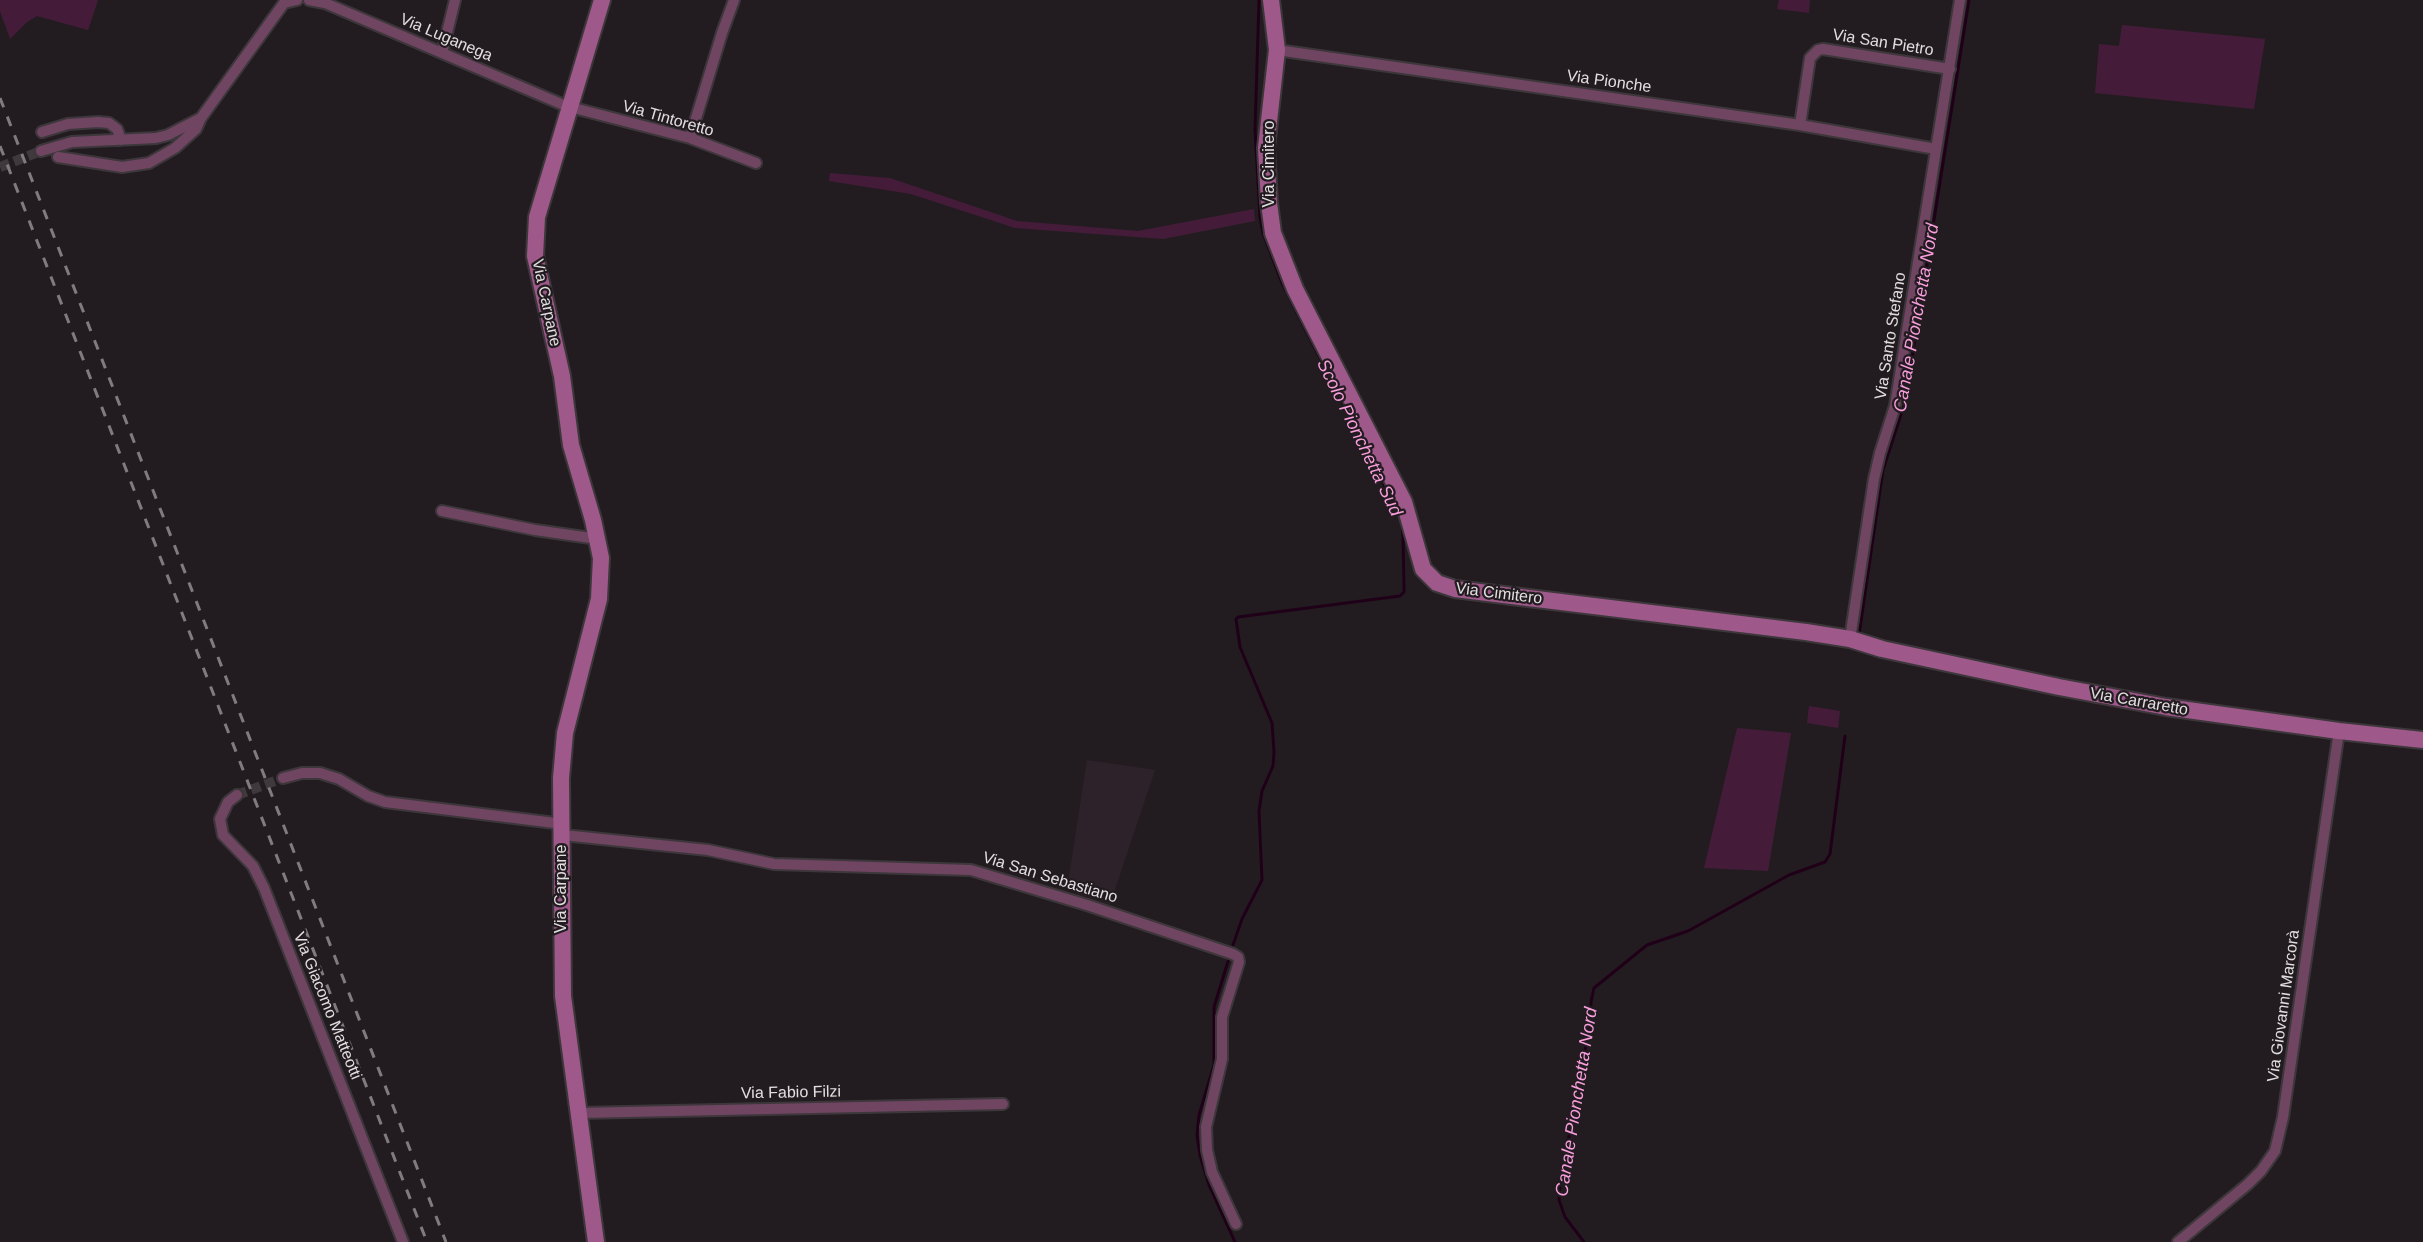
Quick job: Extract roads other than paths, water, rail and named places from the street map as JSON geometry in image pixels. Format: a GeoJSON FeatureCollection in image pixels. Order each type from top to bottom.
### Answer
{"type":"FeatureCollection","features":[{"type":"Feature","properties":{"kind":"street"},"geometry":{"type":"LineString","coordinates":[[58,157],[110,166],[135,166],[149,163],[171,152],[196,129],[201,118],[284,3],[297,0]]}},
{"type":"Feature","properties":{"kind":"street","name":"Via Luganega"},"geometry":{"type":"LineString","coordinates":[[309,0],[325,3],[571,107]]}},
{"type":"Feature","properties":{"kind":"street"},"geometry":{"type":"LineString","coordinates":[[442,53],[455,0]]}},
{"type":"Feature","properties":{"kind":"street","name":"Via Carpane"},"geometry":{"type":"LineString","coordinates":[[596,1242],[563,996],[561,778],[565,733],[599,599],[601,558],[598,539],[571,445],[562,376],[535,256],[537,217],[602,0]]}},
{"type":"Feature","properties":{"kind":"street"},"geometry":{"type":"LineString","coordinates":[[690,138],[734,0]]}},
{"type":"Feature","properties":{"kind":"street","name":"Via Cimitero"},"geometry":{"type":"LineString","coordinates":[[1271,0],[1277,50],[1266,148],[1273,233],[1295,289],[1398,490],[1410,522],[1420,561],[1431,579],[1445,587],[1455,589],[1750,624],[1854,640]]}},
{"type":"Feature","properties":{"kind":"street","name":"Via Santo Stefano"},"geometry":{"type":"LineString","coordinates":[[1854,640],[1874,480],[1895,406],[1960,0]]}},
{"type":"Feature","properties":{"kind":"street","name":"Via Pionche"},"geometry":{"type":"LineString","coordinates":[[1277,50],[1297,51],[1800,125],[1936,148]]}},
{"type":"Feature","properties":{"kind":"street","name":"Via San Pietro"},"geometry":{"type":"LineString","coordinates":[[1800,125],[1810,58],[1818,50],[1950,69]]}},
{"type":"Feature","properties":{"kind":"street","name":"Via Tintoretto"},"geometry":{"type":"LineString","coordinates":[[571,107],[690,138],[756,163]]}},
{"type":"Feature","properties":{"kind":"street"},"geometry":{"type":"LineString","coordinates":[[41,151],[72,142],[141,140],[173,133],[201,118]]}},
{"type":"Feature","properties":{"kind":"street"},"geometry":{"type":"LineString","coordinates":[[42,132],[68,124],[109,123],[117,129],[121,140]]}},
{"type":"Feature","properties":{"kind":"street"},"geometry":{"type":"LineString","coordinates":[[173,133],[182,142]]}},
{"type":"Feature","properties":{"kind":"street"},"geometry":{"type":"LineString","coordinates":[[171,152],[173,133]]}},
{"type":"Feature","properties":{"kind":"street"},"geometry":{"type":"LineString","coordinates":[[442,511],[534,530],[598,539]]}},
{"type":"Feature","properties":{"kind":"street","name":"Via Carraretto"},"geometry":{"type":"LineString","coordinates":[[1854,640],[1983,671],[2166,707],[2423,740]]}},
{"type":"Feature","properties":{"kind":"street","name":"Via Giovanni Marcorà"},"geometry":{"type":"LineString","coordinates":[[2178,1242],[2248,1184],[2261,1171],[2275,1151],[2283,1117],[2339,731]]}},
{"type":"Feature","properties":{"kind":"street"},"geometry":{"type":"LineString","coordinates":[[283,778],[302,773],[320,773],[339,779],[368,796],[385,802],[563,830]]}},
{"type":"Feature","properties":{"kind":"street","name":"Via Giacomo Matteotti"},"geometry":{"type":"LineString","coordinates":[[237,795],[228,802],[220,819],[223,835],[253,866],[264,888],[403,1242]]}},
{"type":"Feature","properties":{"kind":"street","name":"Via San Sebastiano"},"geometry":{"type":"LineString","coordinates":[[563,830],[708,850],[774,864],[971,870],[1087,905],[1233,954],[1238,957],[1239,962],[1222,1017],[1222,1059],[1206,1127],[1209,1161],[1223,1199],[1236,1224]]}},
{"type":"Feature","properties":{"kind":"street","name":"Via Fabio Filzi"},"geometry":{"type":"LineString","coordinates":[[579,1113],[1003,1104]]}},
{"type":"Feature","properties":{"kind":"waterway","name":"Scolo Pionchetta Sud"},"geometry":{"type":"LineString","coordinates":[[1233,945],[1242,919],[1262,880],[1259,811],[1262,791],[1273,766],[1274,752],[1272,723],[1240,647],[1236,619],[1400,596],[1404,592],[1402,523],[1282,283],[1263,233],[1255,130],[1259,0]]}},
{"type":"Feature","properties":{"kind":"waterway","name":"Canale Pionchetta Nord"},"geometry":{"type":"LineString","coordinates":[[1859,635],[1883,470],[1905,402],[1969,0]]}},
{"type":"Feature","properties":{"kind":"waterway","name":"Canale Pionchetta Nord"},"geometry":{"type":"LineString","coordinates":[[1584,1242],[1565,1217],[1559,1200],[1591,1018],[1594,988],[1647,945],[1688,931],[1789,875],[1825,862],[1830,854],[1845,736]]}},
{"type":"Feature","properties":{"kind":"waterway","name":"Scolo Pionchetta Sud"},"geometry":{"type":"LineString","coordinates":[[1229,958],[1214,1007],[1214,1065],[1199,1115],[1197,1135],[1209,1185],[1235,1242]]}},
{"type":"Feature","properties":{"kind":"tunnel"},"geometry":{"type":"LineString","coordinates":[[0,167],[41,151]]}},
{"type":"Feature","properties":{"kind":"tunnel"},"geometry":{"type":"LineString","coordinates":[[237,795],[283,778]]}},
{"type":"Feature","properties":{"kind":"railway"},"geometry":{"type":"LineString","coordinates":[[0,98],[446,1242]]}},
{"type":"Feature","properties":{"kind":"railway"},"geometry":{"type":"LineString","coordinates":[[0,146],[427,1242]]}}]}
